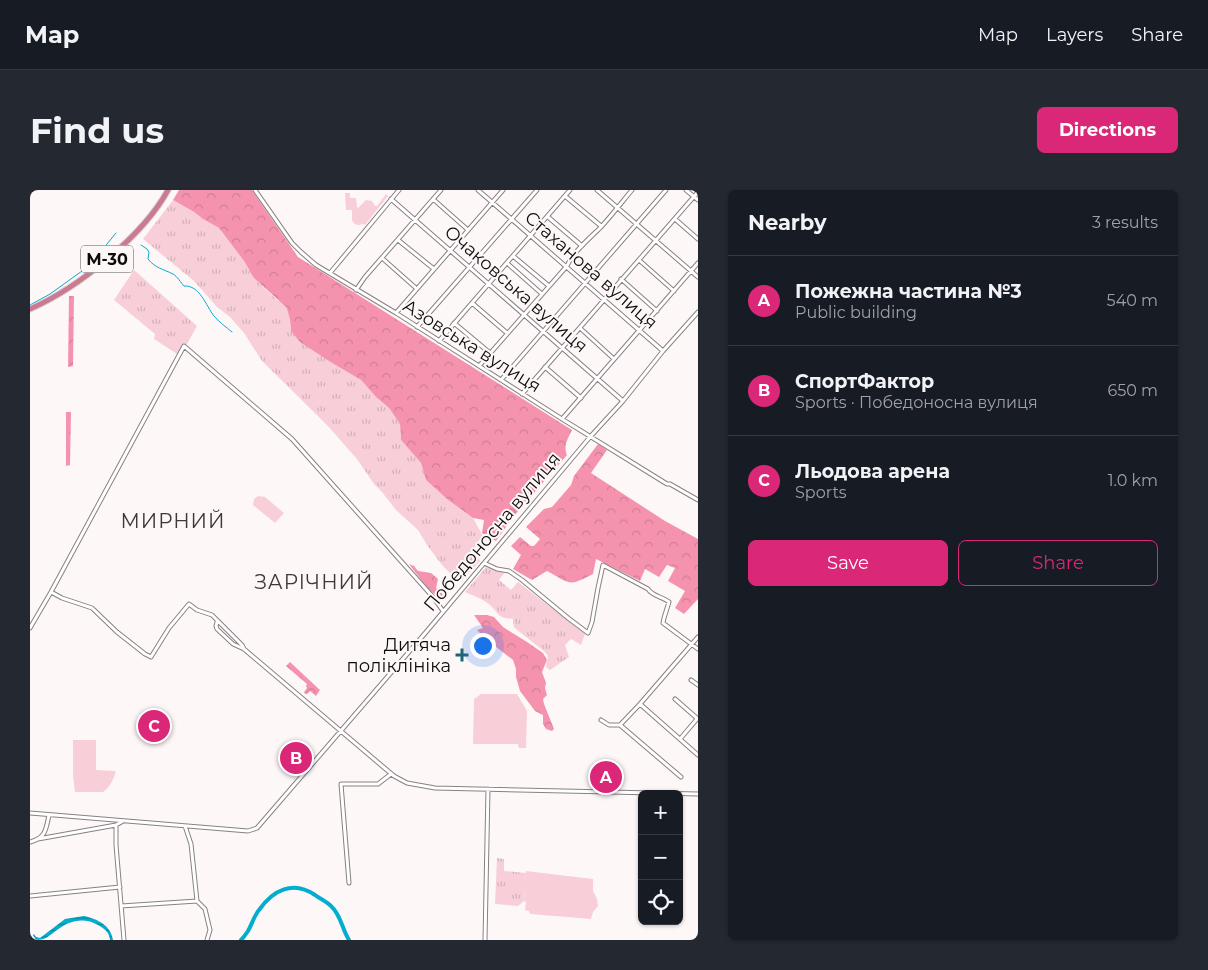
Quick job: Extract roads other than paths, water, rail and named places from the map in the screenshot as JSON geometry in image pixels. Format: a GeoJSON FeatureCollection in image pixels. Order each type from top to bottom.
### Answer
{"type":"FeatureCollection","features":[{"type":"Feature","properties":{"kind":"highway","name":"М-30"},"geometry":{"type":"LineString","coordinates":[[30,309],[67,290],[100,265],[151,216],[168,190]]}},
{"type":"Feature","properties":{"kind":"street","name":"Азовська вулиця"},"geometry":{"type":"LineString","coordinates":[[254,190],[286,236],[300,252],[316,265],[396,313],[562,419],[668,484],[698,500]]}},
{"type":"Feature","properties":{"kind":"street"},"geometry":{"type":"LineString","coordinates":[[330,273],[399,190]]}},
{"type":"Feature","properties":{"kind":"street"},"geometry":{"type":"LineString","coordinates":[[356,290],[365,277],[441,190]]}},
{"type":"Feature","properties":{"kind":"street","name":"Стаханова вулиця"},"geometry":{"type":"LineString","coordinates":[[478,190],[663,351]]}},
{"type":"Feature","properties":{"kind":"street"},"geometry":{"type":"LineString","coordinates":[[396,313],[503,190]]}},
{"type":"Feature","properties":{"kind":"street"},"geometry":{"type":"LineString","coordinates":[[417,327],[537,190]]}},
{"type":"Feature","properties":{"kind":"street"},"geometry":{"type":"LineString","coordinates":[[439,341],[570,190]]}},
{"type":"Feature","properties":{"kind":"street"},"geometry":{"type":"LineString","coordinates":[[597,190],[698,277]]}},
{"type":"Feature","properties":{"kind":"street"},"geometry":{"type":"LineString","coordinates":[[479,366],[632,190]]}},
{"type":"Feature","properties":{"kind":"street"},"geometry":{"type":"LineString","coordinates":[[500,380],[666,190]]}},
{"type":"Feature","properties":{"kind":"street"},"geometry":{"type":"LineString","coordinates":[[686,190],[698,200]]}},
{"type":"Feature","properties":{"kind":"street"},"geometry":{"type":"LineString","coordinates":[[522,394],[698,192]]}},
{"type":"Feature","properties":{"kind":"street"},"geometry":{"type":"LineString","coordinates":[[565,196],[601,226]]}},
{"type":"Feature","properties":{"kind":"street","name":"Очаковська вулиця"},"geometry":{"type":"LineString","coordinates":[[391,199],[623,400]]}},
{"type":"Feature","properties":{"kind":"street"},"geometry":{"type":"LineString","coordinates":[[433,200],[468,230]]}},
{"type":"Feature","properties":{"kind":"street"},"geometry":{"type":"LineString","coordinates":[[548,217],[582,246]]}},
{"type":"Feature","properties":{"kind":"street"},"geometry":{"type":"LineString","coordinates":[[676,219],[698,239]]}},
{"type":"Feature","properties":{"kind":"street"},"geometry":{"type":"LineString","coordinates":[[398,240],[434,270]]}},
{"type":"Feature","properties":{"kind":"street"},"geometry":{"type":"LineString","coordinates":[[513,256],[548,286]]}},
{"type":"Feature","properties":{"kind":"street"},"geometry":{"type":"LineString","coordinates":[[382,258],[417,289]]}},
{"type":"Feature","properties":{"kind":"street"},"geometry":{"type":"LineString","coordinates":[[639,260],[674,291]]}},
{"type":"Feature","properties":{"kind":"street"},"geometry":{"type":"LineString","coordinates":[[507,263],[542,294]]}},
{"type":"Feature","properties":{"kind":"street"},"geometry":{"type":"LineString","coordinates":[[562,419],[698,263]]}},
{"type":"Feature","properties":{"kind":"street"},"geometry":{"type":"LineString","coordinates":[[621,279],[657,311]]}},
{"type":"Feature","properties":{"kind":"street"},"geometry":{"type":"LineString","coordinates":[[472,304],[507,333]]}},
{"type":"Feature","properties":{"kind":"street","name":"Победоносна вулиця"},"geometry":{"type":"LineString","coordinates":[[185,826],[248,831],[257,828],[341,732],[590,436],[698,312]]}},
{"type":"Feature","properties":{"kind":"street"},"geometry":{"type":"LineString","coordinates":[[454,323],[490,353]]}},
{"type":"Feature","properties":{"kind":"street"},"geometry":{"type":"LineString","coordinates":[[580,328],[614,359]]}},
{"type":"Feature","properties":{"kind":"street"},"geometry":{"type":"LineString","coordinates":[[30,628],[184,346],[292,439],[433,597],[443,611]]}},
{"type":"Feature","properties":{"kind":"street"},"geometry":{"type":"LineString","coordinates":[[545,367],[581,398]]}},
{"type":"Feature","properties":{"kind":"street"},"geometry":{"type":"LineString","coordinates":[[484,563],[497,569],[509,571],[588,633],[592,622],[603,565],[669,602],[663,623],[698,649]]}},
{"type":"Feature","properties":{"kind":"street"},"geometry":{"type":"LineString","coordinates":[[51,592],[62,598],[92,608],[117,632],[151,657],[169,628],[189,604],[197,610],[212,616],[218,622],[217,629],[233,644],[244,649],[391,774],[407,783],[425,787],[698,794]]}},
{"type":"Feature","properties":{"kind":"street"},"geometry":{"type":"LineString","coordinates":[[620,725],[698,637]]}},
{"type":"Feature","properties":{"kind":"street"},"geometry":{"type":"LineString","coordinates":[[691,680],[698,685]]}},
{"type":"Feature","properties":{"kind":"street"},"geometry":{"type":"LineString","coordinates":[[675,699],[698,719],[680,739]]}},
{"type":"Feature","properties":{"kind":"street"},"geometry":{"type":"LineString","coordinates":[[640,704],[698,755]]}},
{"type":"Feature","properties":{"kind":"street"},"geometry":{"type":"LineString","coordinates":[[601,720],[609,725],[620,725],[681,777]]}},
{"type":"Feature","properties":{"kind":"street"},"geometry":{"type":"LineString","coordinates":[[349,883],[341,784],[378,784],[391,774]]}},
{"type":"Feature","properties":{"kind":"street"},"geometry":{"type":"LineString","coordinates":[[485,940],[488,789]]}},
{"type":"Feature","properties":{"kind":"street"},"geometry":{"type":"LineString","coordinates":[[30,813],[185,826],[191,844],[197,901],[204,909],[210,930],[207,940]]}},
{"type":"Feature","properties":{"kind":"street"},"geometry":{"type":"LineString","coordinates":[[38,839],[45,834],[49,815]]}},
{"type":"Feature","properties":{"kind":"street"},"geometry":{"type":"LineString","coordinates":[[30,842],[116,825],[124,820]]}},
{"type":"Feature","properties":{"kind":"street"},"geometry":{"type":"LineString","coordinates":[[116,825],[124,940]]}},
{"type":"Feature","properties":{"kind":"street"},"geometry":{"type":"LineString","coordinates":[[30,896],[120,887]]}},
{"type":"Feature","properties":{"kind":"street"},"geometry":{"type":"LineString","coordinates":[[121,906],[197,901]]}},
{"type":"Feature","properties":{"kind":"water"},"geometry":{"type":"Polygon","coordinates":[[[84,916],[103,924],[109,930],[113,940],[110,940],[105,929],[82,920],[67,924],[43,939],[36,940],[33,935],[40,938],[65,919],[84,916]]]}},
{"type":"Feature","properties":{"kind":"waterway"},"geometry":{"type":"LineString","coordinates":[[30,305],[50,294],[89,266],[116,233]]}},
{"type":"Feature","properties":{"kind":"waterway"},"geometry":{"type":"LineString","coordinates":[[141,245],[149,252],[148,259],[151,262],[174,275],[184,286],[198,292],[214,316],[232,332]]}},
{"type":"Feature","properties":{"kind":"waterway"},"geometry":{"type":"LineString","coordinates":[[241,940],[248,931],[257,912],[265,903],[277,893],[291,888],[307,891],[329,904],[337,914],[349,940]]}},
{"type":"Feature","properties":{"kind":"place","name":"Дитяча поліклініка"},"geometry":{"type":"Point","coordinates":[462,655]}},
{"type":"Feature","properties":{"kind":"place","name":"Льодова арена"},"geometry":{"type":"Point","coordinates":[154,726]}},
{"type":"Feature","properties":{"kind":"place","name":"СпортФактор"},"geometry":{"type":"Point","coordinates":[296,758]}},
{"type":"Feature","properties":{"kind":"place","name":"Пожежна частина №3"},"geometry":{"type":"Point","coordinates":[606,777]}},
{"type":"Feature","properties":{"kind":"district","name":"МИРНИЙ"},"geometry":{"type":"Point","coordinates":[173,521]}},
{"type":"Feature","properties":{"kind":"district","name":"ЗАРІЧНИЙ"},"geometry":{"type":"Point","coordinates":[314,582]}}]}
